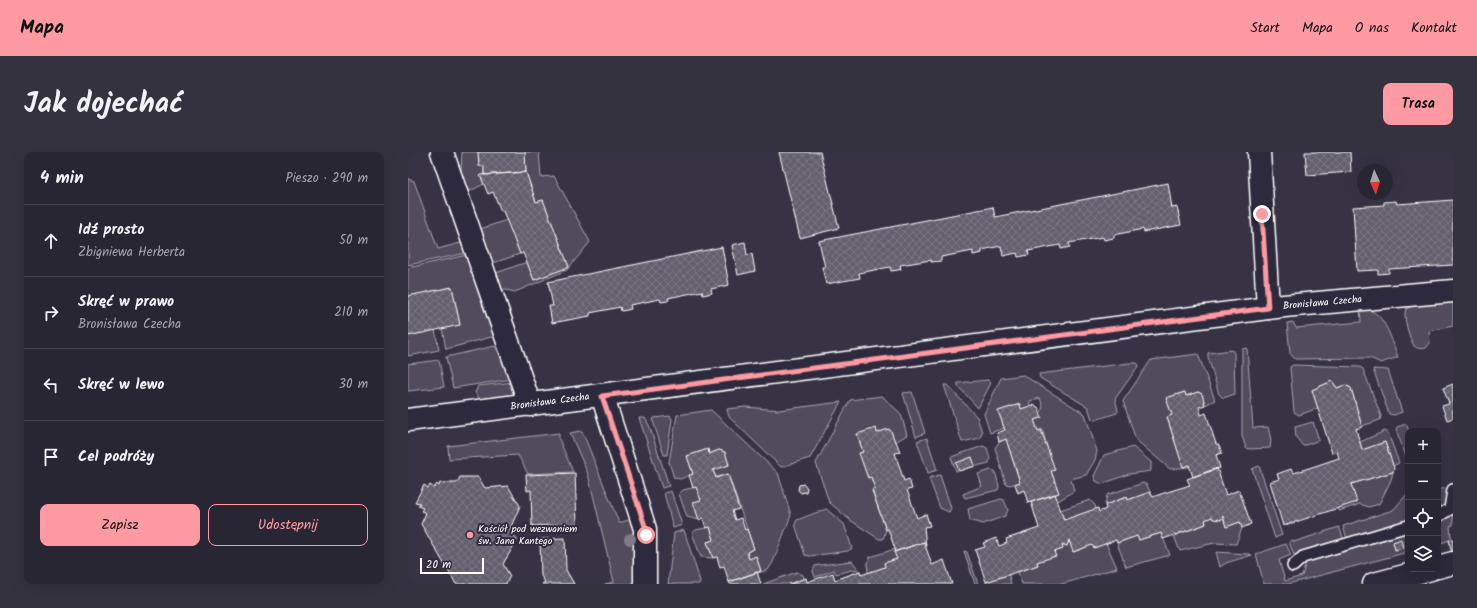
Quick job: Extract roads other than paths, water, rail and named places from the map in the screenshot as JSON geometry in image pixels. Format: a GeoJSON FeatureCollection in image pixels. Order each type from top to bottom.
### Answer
{"type":"FeatureCollection","features":[{"type":"Feature","properties":{"kind":"street"},"geometry":{"type":"LineString","coordinates":[[442,152],[530,405]]}},
{"type":"Feature","properties":{"kind":"street"},"geometry":{"type":"LineString","coordinates":[[1258,152],[1268,308]]}},
{"type":"Feature","properties":{"kind":"street","name":"Bronisława Czecha"},"geometry":{"type":"LineString","coordinates":[[408,420],[602,396],[1268,308],[1453,291]]}},
{"type":"Feature","properties":{"kind":"street"},"geometry":{"type":"LineString","coordinates":[[602,396],[646,529],[645,584]]}},
{"type":"Feature","properties":{"kind":"street"},"geometry":{"type":"LineString","coordinates":[[1441,566],[1453,563]]}},
{"type":"Feature","properties":{"kind":"street"},"geometry":{"type":"LineString","coordinates":[[1374,584],[1420,572]]}},
{"type":"Feature","properties":{"kind":"lane"},"geometry":{"type":"LineString","coordinates":[[1441,514],[1450,509],[1453,490]]}},
{"type":"Feature","properties":{"kind":"lane"},"geometry":{"type":"LineString","coordinates":[[1293,566],[1303,557],[1405,527]]}},
{"type":"Feature","properties":{"kind":"place","name":"Kościół pod wezwaniem św. Jana Kantego"},"geometry":{"type":"Point","coordinates":[470,535]}}]}
